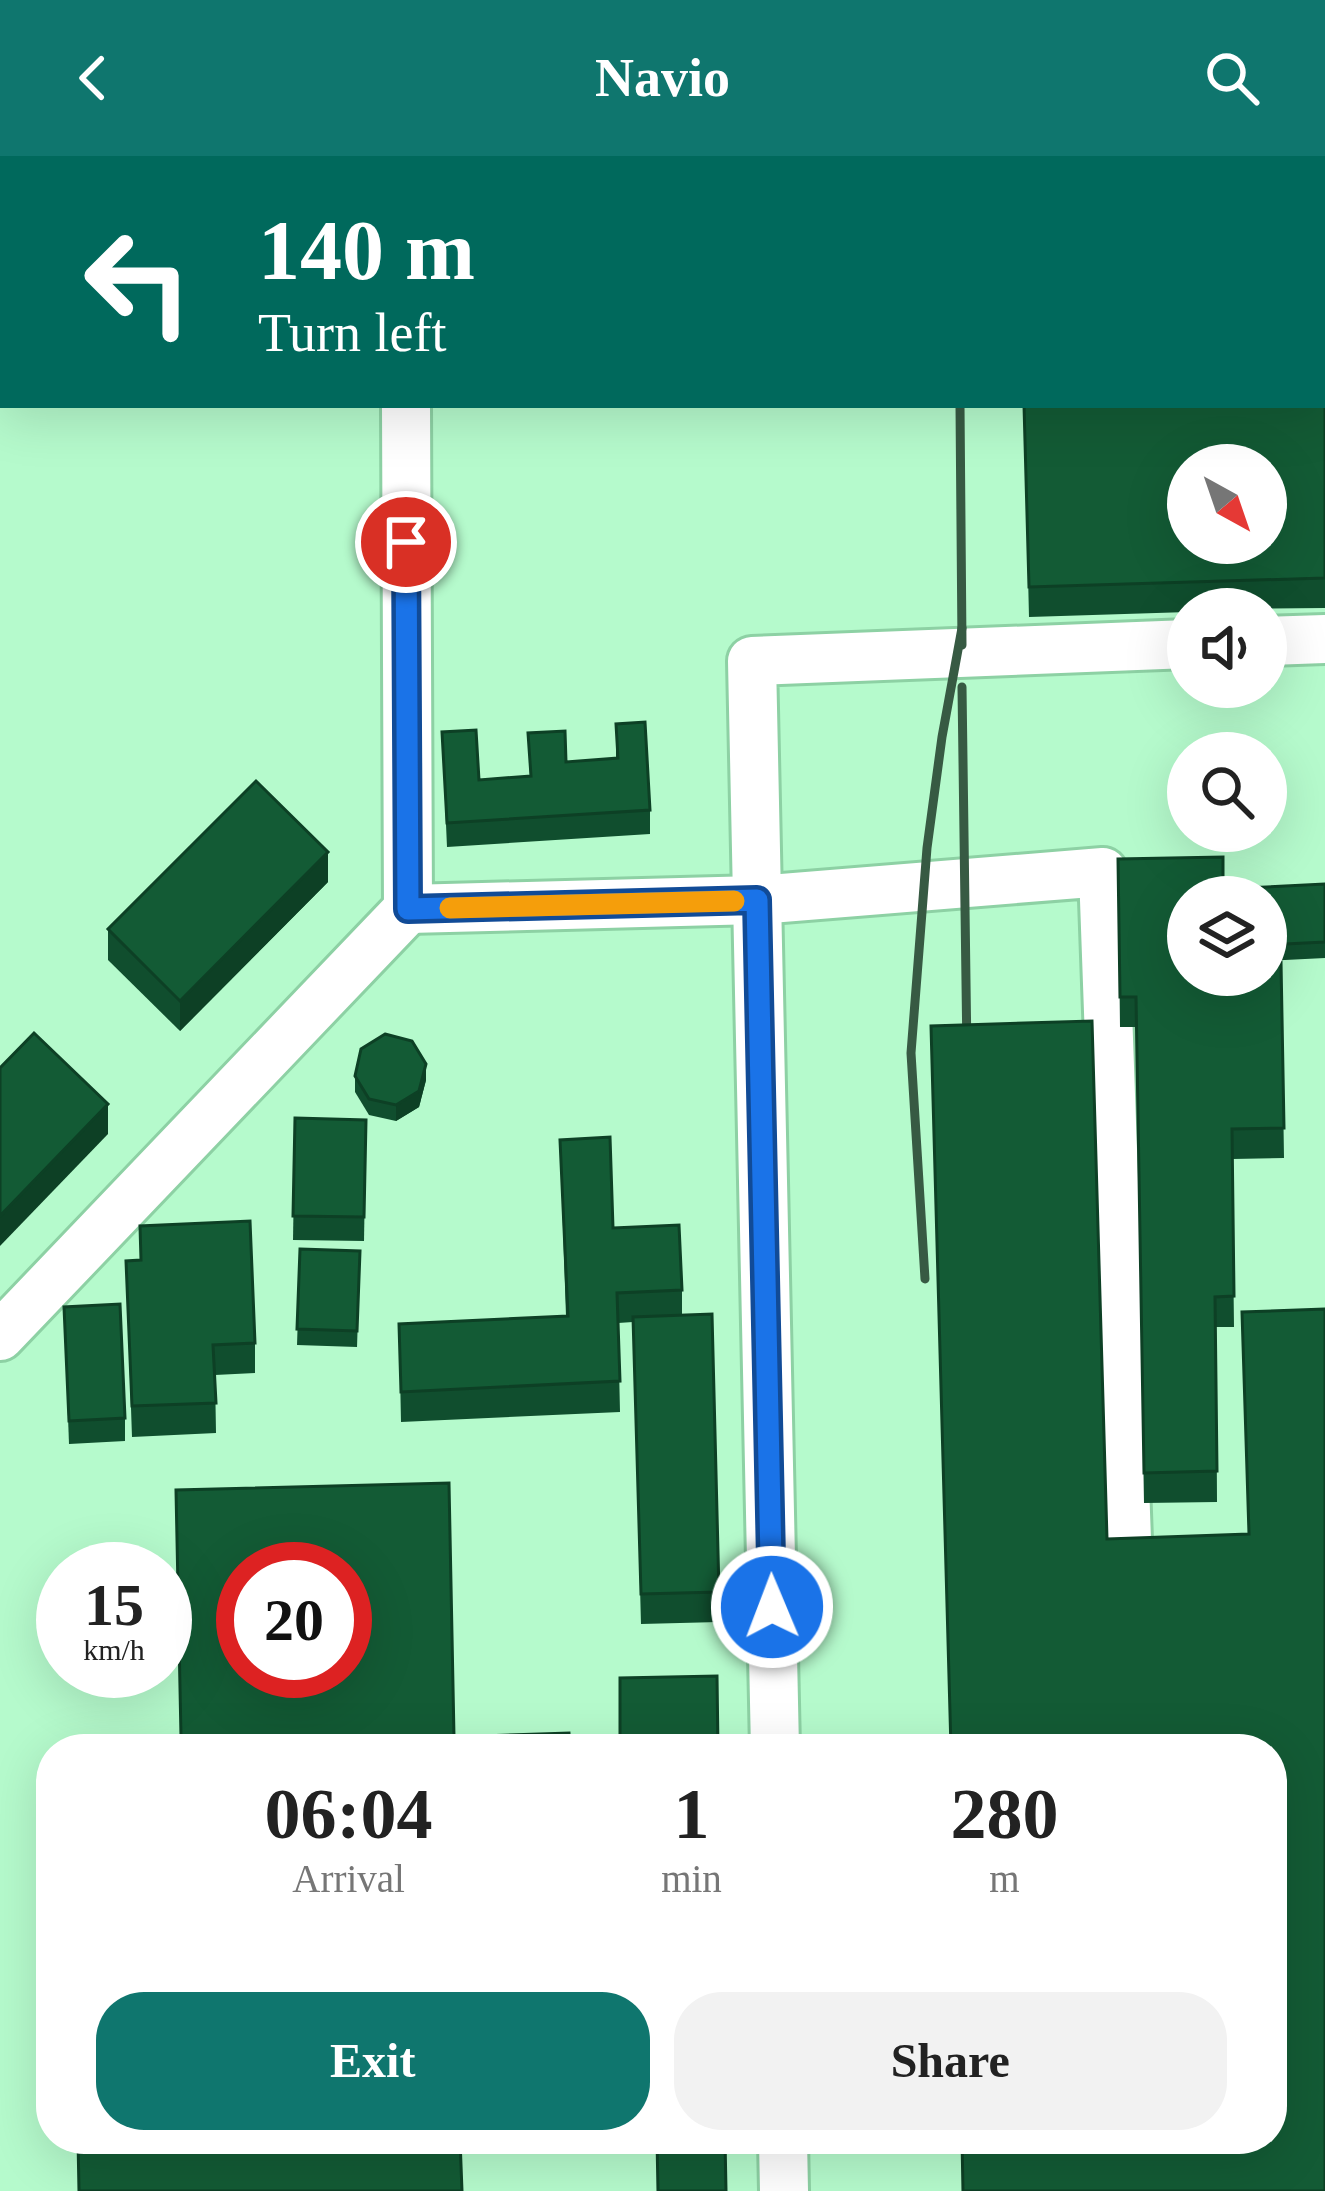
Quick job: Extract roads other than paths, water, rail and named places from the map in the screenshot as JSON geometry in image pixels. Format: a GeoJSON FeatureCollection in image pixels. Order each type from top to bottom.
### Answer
{"type":"FeatureCollection","features":[{"type":"Feature","properties":{"kind":"lane"},"geometry":{"type":"LineString","coordinates":[[0,1336],[408,909],[406,408]]}},
{"type":"Feature","properties":{"kind":"lane"},"geometry":{"type":"LineString","coordinates":[[1287,640],[1325,639]]}},
{"type":"Feature","properties":{"kind":"lane"},"geometry":{"type":"LineString","coordinates":[[775,1734],[752,661],[1167,645]]}},
{"type":"Feature","properties":{"kind":"lane"},"geometry":{"type":"LineString","coordinates":[[408,909],[757,900],[1103,872],[1128,1568]]}},
{"type":"Feature","properties":{"kind":"lane"},"geometry":{"type":"LineString","coordinates":[[783,2154],[784,2191]]}},
{"type":"Feature","properties":{"kind":"railway"},"geometry":{"type":"LineString","coordinates":[[960,408],[962,645]]}},
{"type":"Feature","properties":{"kind":"railway"},"geometry":{"type":"LineString","coordinates":[[925,1279],[911,1053],[927,848],[962,628]]}},
{"type":"Feature","properties":{"kind":"railway"},"geometry":{"type":"LineString","coordinates":[[962,687],[967,1055]]}}]}
